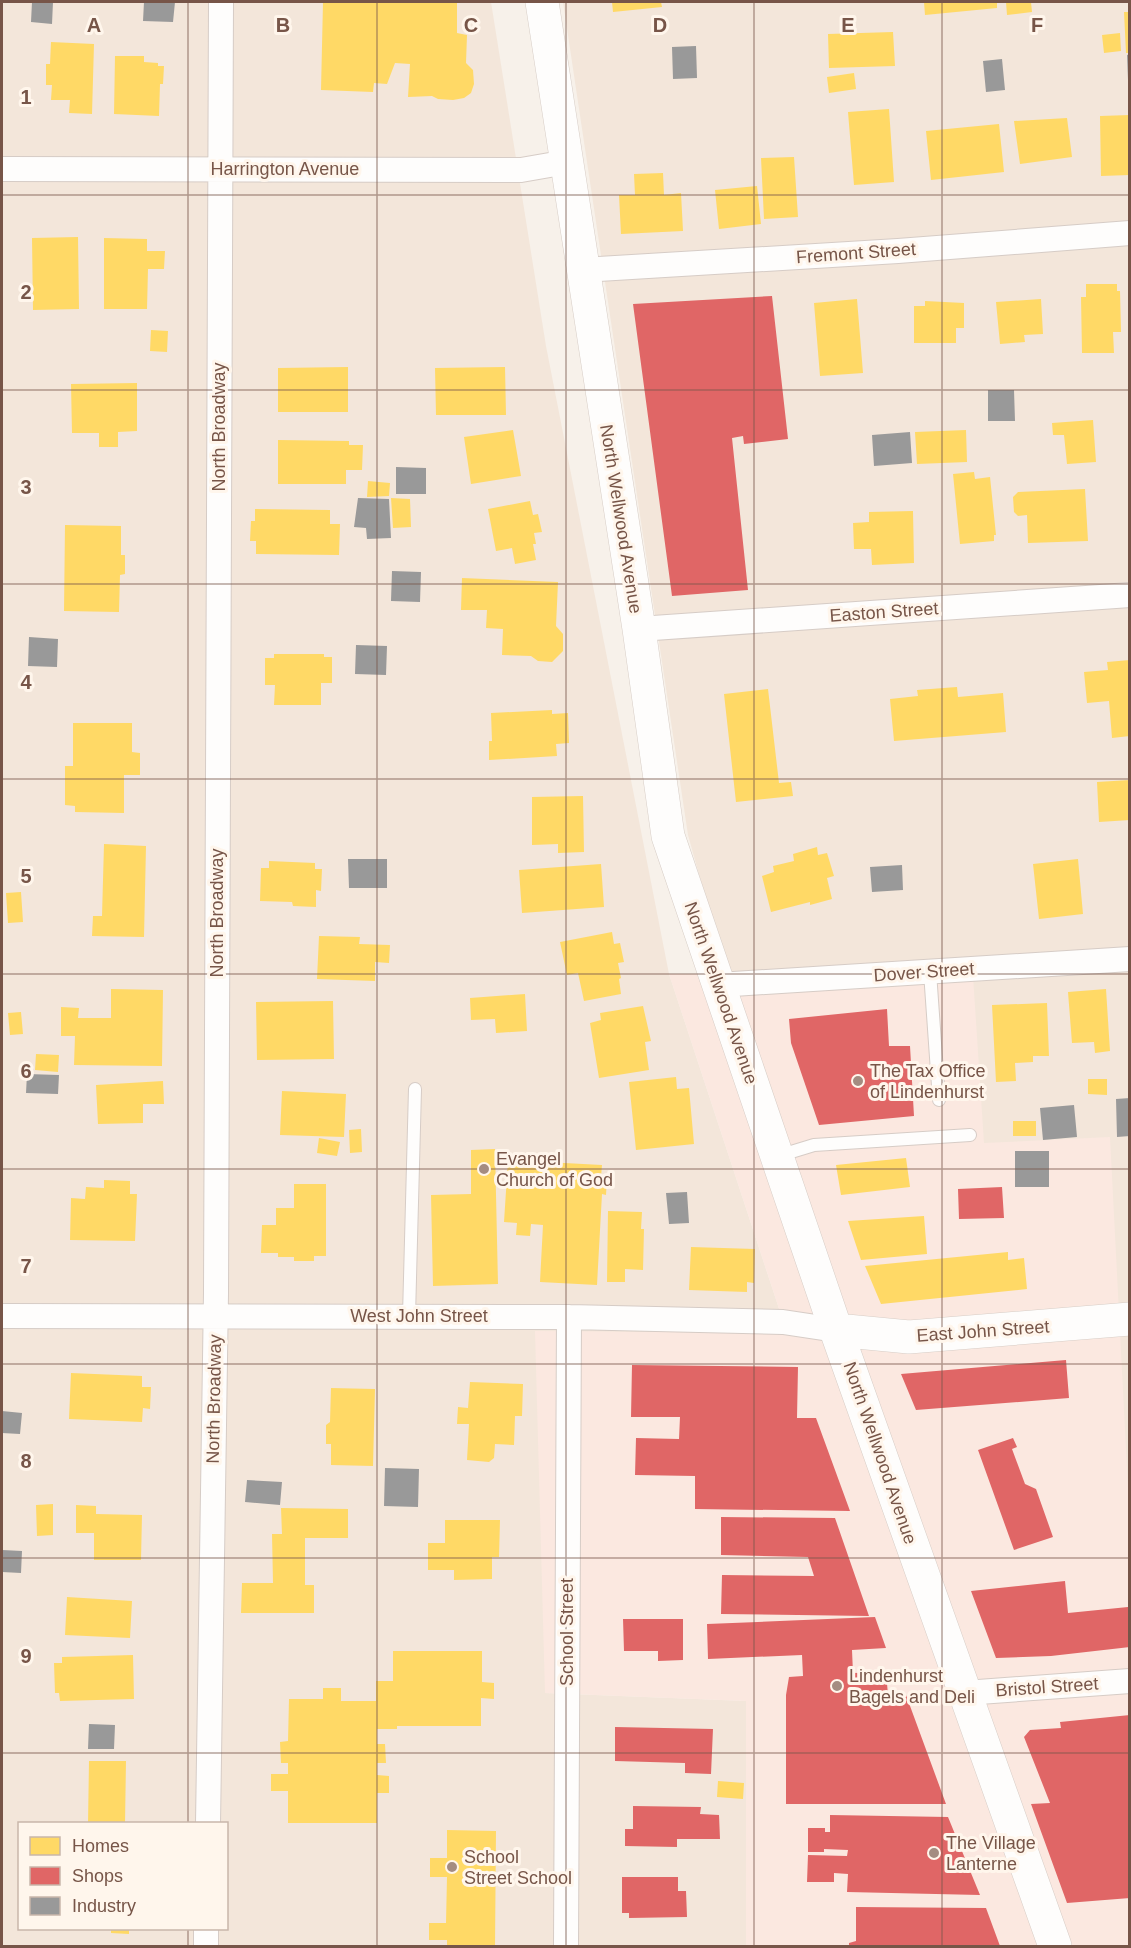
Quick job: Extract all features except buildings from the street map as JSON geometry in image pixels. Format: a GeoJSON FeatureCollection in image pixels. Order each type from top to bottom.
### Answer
{"type":"FeatureCollection","features":[{"type":"Feature","properties":{"kind":"main road","name":"North Wellwood Avenue"},"geometry":{"type":"LineString","coordinates":[[542,2],[639,629],[668,836],[836,1329],[1055,1947]]}},
{"type":"Feature","properties":{"kind":"main road","name":"East John Street"},"geometry":{"type":"LineString","coordinates":[[836,1329],[909,1337],[1130,1319]]}},
{"type":"Feature","properties":{"kind":"street","name":"North Broadway"},"geometry":{"type":"LineString","coordinates":[[208,1822],[216,1315],[220,2]]}},
{"type":"Feature","properties":{"kind":"street","name":"Harrington Avenue"},"geometry":{"type":"LineString","coordinates":[[2,169],[520,170],[567,162]]}},
{"type":"Feature","properties":{"kind":"street","name":"Fremont Street"},"geometry":{"type":"LineString","coordinates":[[582,270],[898,251],[1130,233]]}},
{"type":"Feature","properties":{"kind":"street","name":"Easton Street"},"geometry":{"type":"LineString","coordinates":[[639,629],[1130,595]]}},
{"type":"Feature","properties":{"kind":"street","name":"Dover Street"},"geometry":{"type":"LineString","coordinates":[[718,986],[1130,959]]}},
{"type":"Feature","properties":{"kind":"street","name":"West John Street"},"geometry":{"type":"LineString","coordinates":[[2,1316],[569,1317],[783,1322],[836,1329]]}},
{"type":"Feature","properties":{"kind":"street","name":"School Street"},"geometry":{"type":"LineString","coordinates":[[566,1947],[569,1317]]}},
{"type":"Feature","properties":{"kind":"street","name":"Bristol Street"},"geometry":{"type":"LineString","coordinates":[[965,1693],[1130,1681]]}},
{"type":"Feature","properties":{"kind":"street"},"geometry":{"type":"LineString","coordinates":[[206,1930],[206,1947]]}},
{"type":"Feature","properties":{"kind":"lane"},"geometry":{"type":"LineString","coordinates":[[930,972],[939,1100]]}},
{"type":"Feature","properties":{"kind":"lane"},"geometry":{"type":"LineString","coordinates":[[409,1316],[415,1089]]}},
{"type":"Feature","properties":{"kind":"lane"},"geometry":{"type":"LineString","coordinates":[[777,1156],[813,1145],[969,1135]]}},
{"type":"Feature","properties":{"kind":"shaded area"},"geometry":{"type":"Polygon","coordinates":[[[2,2],[491,2],[546,346],[669,974],[787,1333],[545,1693],[746,1701],[746,1946],[2,1946],[2,2]]]}},
{"type":"Feature","properties":{"kind":"shaded area"},"geometry":{"type":"Polygon","coordinates":[[[563,2],[1129,2],[1129,1527],[984,1143],[727,975],[688,835],[563,2]]]}},
{"type":"Feature","properties":{"kind":"shaded area"},"geometry":{"type":"Polygon","coordinates":[[[669,974],[973,976],[984,1143],[1110,1137],[1130,1527],[1129,1946],[746,1946],[746,1701],[545,1693],[535,1331],[787,1333],[669,974]]]}},
{"type":"Feature","properties":{"kind":"place","name":"The Tax Office of Lindenhurst"},"geometry":{"type":"Point","coordinates":[858,1081]}},
{"type":"Feature","properties":{"kind":"place","name":"Evangel Church of God"},"geometry":{"type":"Point","coordinates":[484,1169]}},
{"type":"Feature","properties":{"kind":"place","name":"Lindenhurst Bagels and Deli"},"geometry":{"type":"Point","coordinates":[837,1686]}},
{"type":"Feature","properties":{"kind":"place","name":"The Village Lanterne"},"geometry":{"type":"Point","coordinates":[934,1853]}},
{"type":"Feature","properties":{"kind":"place","name":"School Street School"},"geometry":{"type":"Point","coordinates":[452,1867]}}]}
